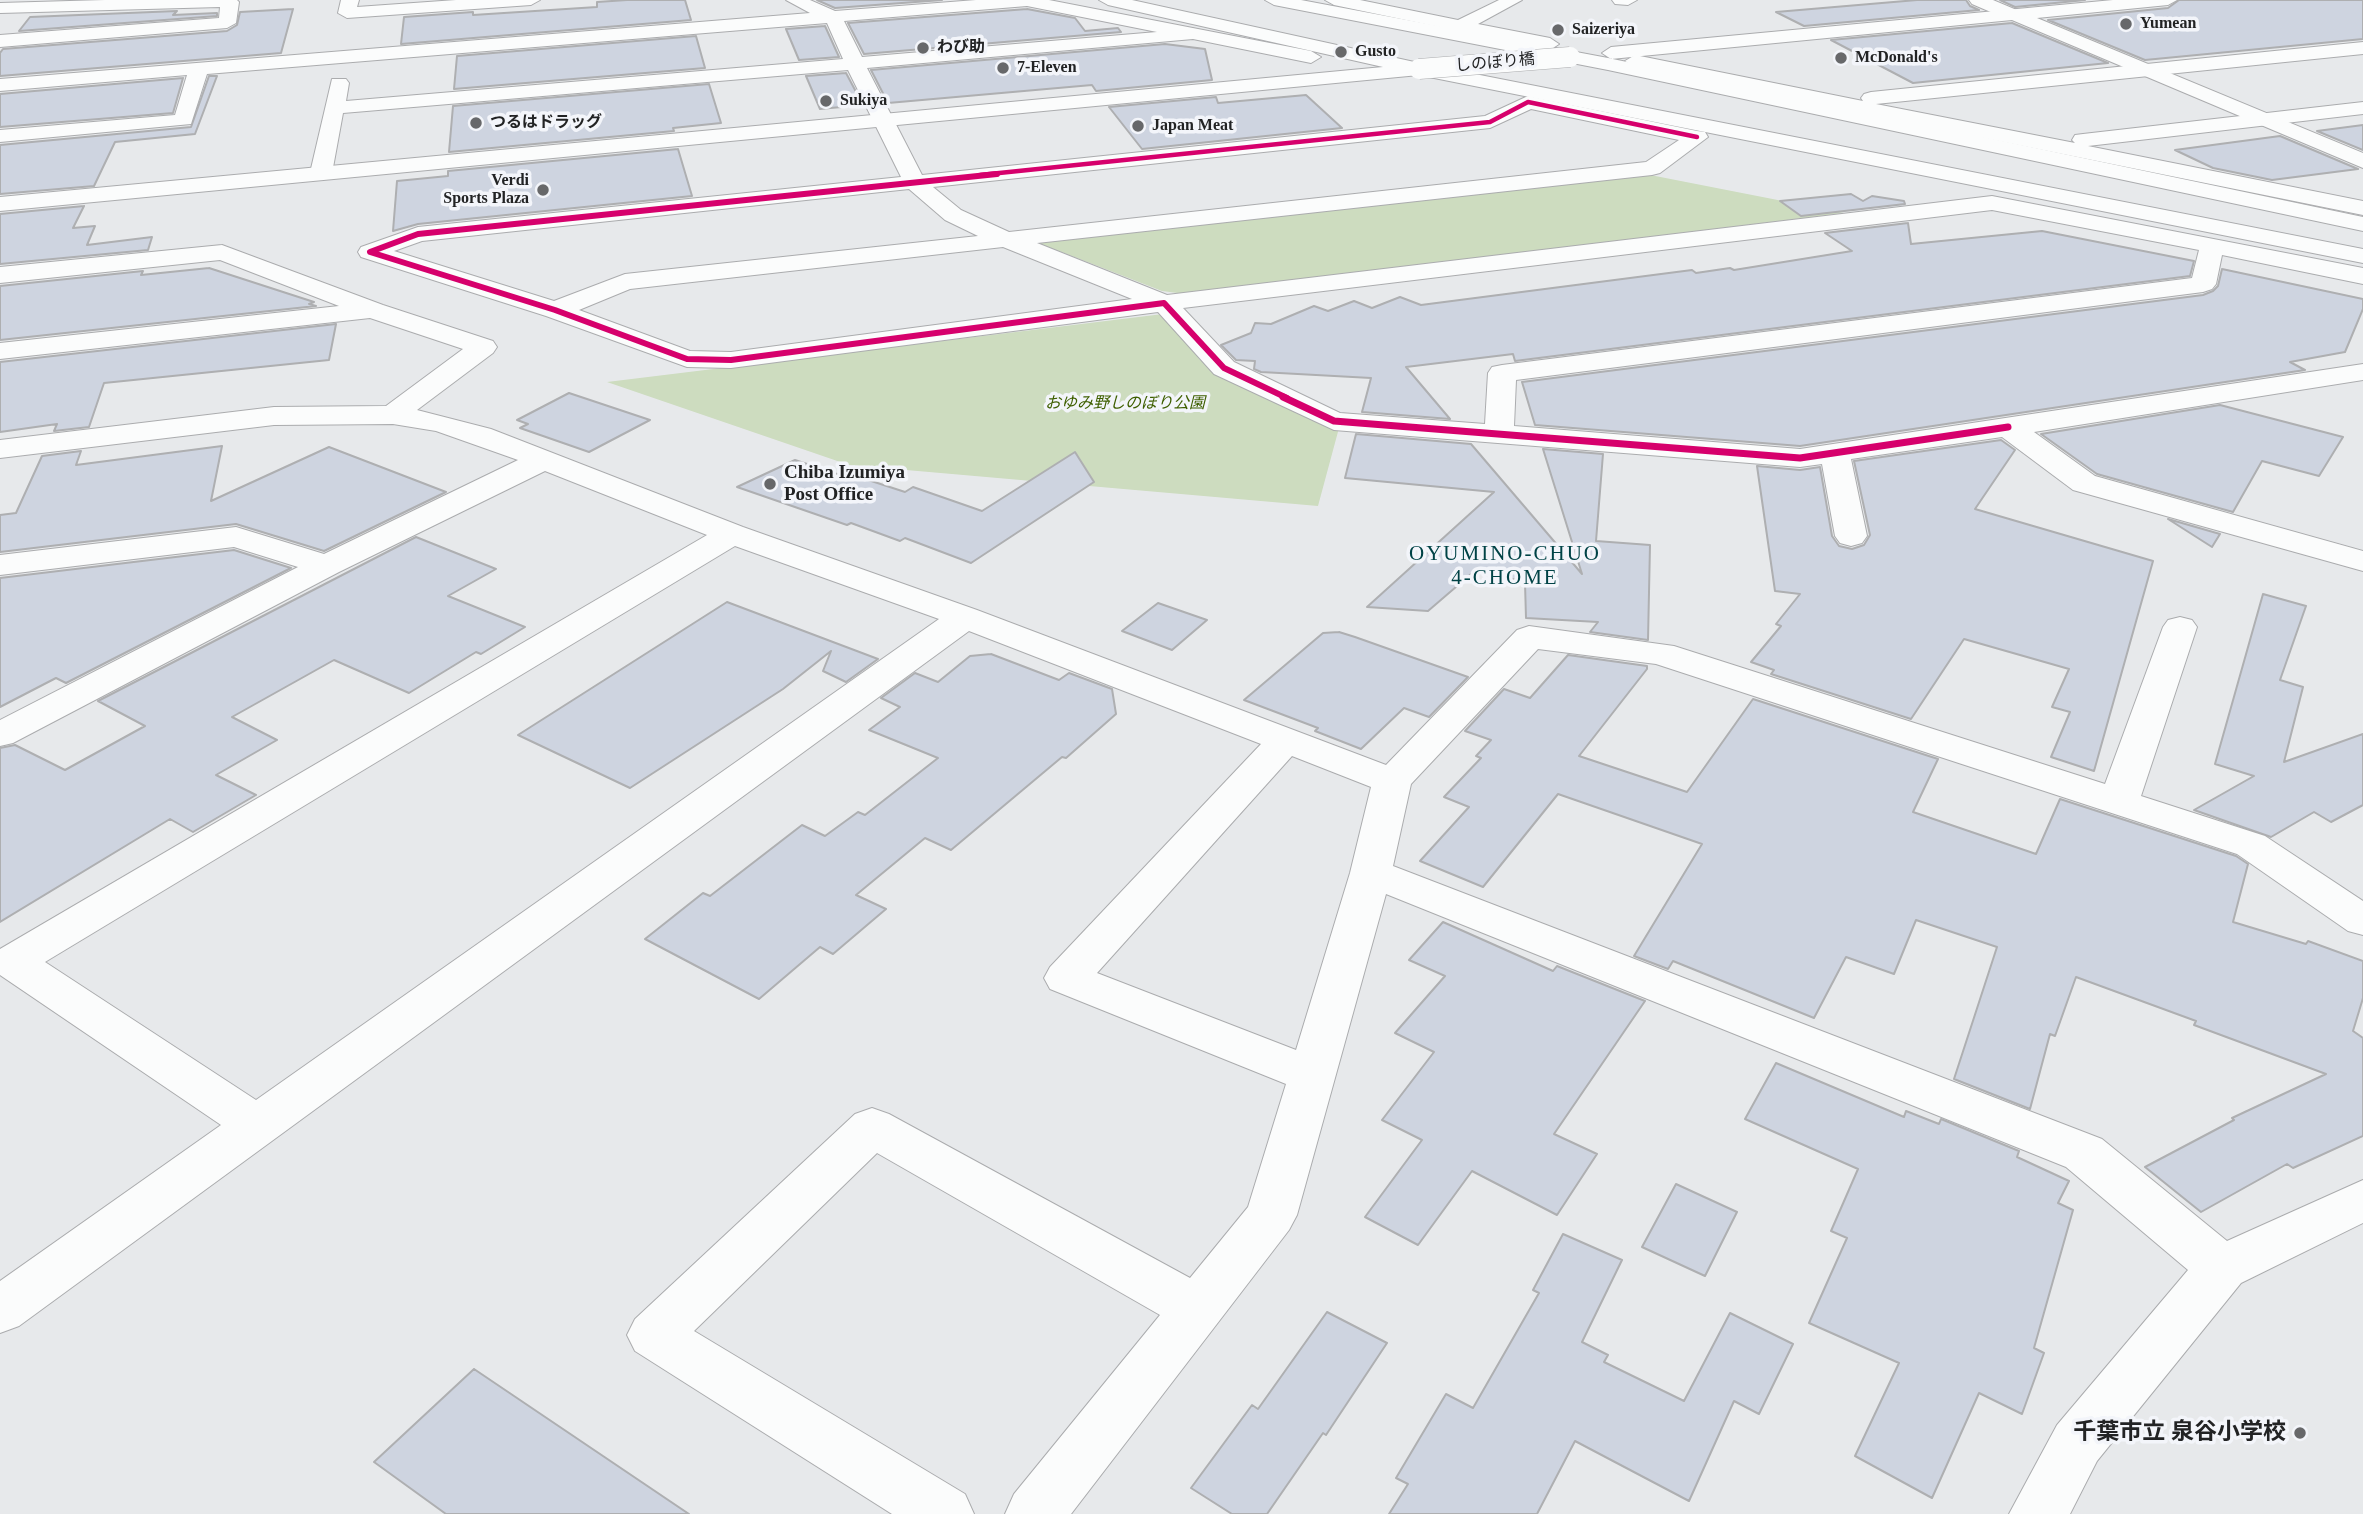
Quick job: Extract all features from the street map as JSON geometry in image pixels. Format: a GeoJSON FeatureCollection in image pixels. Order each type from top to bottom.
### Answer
{"type":"FeatureCollection","features":[{"type":"Feature","properties":{"kind":"street"},"geometry":{"type":"LineString","coordinates":[[350,0],[347,13],[531,0]]}},
{"type":"Feature","properties":{"kind":"street"},"geometry":{"type":"LineString","coordinates":[[795,0],[833,17],[881,120],[916,184],[953,215],[1004,239],[1164,303],[1224,368],[1334,421],[1800,458],[2363,372]]}},
{"type":"Feature","properties":{"kind":"street"},"geometry":{"type":"LineString","coordinates":[[1108,0],[1419,69],[2363,256]]}},
{"type":"Feature","properties":{"kind":"street"},"geometry":{"type":"LineString","coordinates":[[1164,0],[2363,245]]}},
{"type":"Feature","properties":{"kind":"street"},"geometry":{"type":"LineString","coordinates":[[1334,0],[1550,44]]}},
{"type":"Feature","properties":{"kind":"street"},"geometry":{"type":"LineString","coordinates":[[1462,25],[1513,0]]}},
{"type":"Feature","properties":{"kind":"street"},"geometry":{"type":"LineString","coordinates":[[1621,0],[1628,0]]}},
{"type":"Feature","properties":{"kind":"street"},"geometry":{"type":"LineString","coordinates":[[1978,0],[2363,161]]}},
{"type":"Feature","properties":{"kind":"street","name":"しのぼり橋"},"geometry":{"type":"LineString","coordinates":[[0,204],[2168,0]]}},
{"type":"Feature","properties":{"kind":"street"},"geometry":{"type":"LineString","coordinates":[[0,85],[1025,1],[1311,57]]}},
{"type":"Feature","properties":{"kind":"street"},"geometry":{"type":"LineString","coordinates":[[0,8],[230,2],[227,23],[0,41]]}},
{"type":"Feature","properties":{"kind":"street"},"geometry":{"type":"LineString","coordinates":[[1267,6],[1570,57],[2363,224]]}},
{"type":"Feature","properties":{"kind":"street"},"geometry":{"type":"LineString","coordinates":[[1267,6],[2363,234]]}},
{"type":"Feature","properties":{"kind":"street"},"geometry":{"type":"LineString","coordinates":[[334,108],[855,61],[1188,35]]}},
{"type":"Feature","properties":{"kind":"street"},"geometry":{"type":"LineString","coordinates":[[1830,102],[2363,48]]}},
{"type":"Feature","properties":{"kind":"street"},"geometry":{"type":"LineString","coordinates":[[321,173],[344,57]]}},
{"type":"Feature","properties":{"kind":"street"},"geometry":{"type":"LineString","coordinates":[[1635,61],[2363,208]]}},
{"type":"Feature","properties":{"kind":"street"},"geometry":{"type":"LineString","coordinates":[[0,136],[184,120],[199,69]]}},
{"type":"Feature","properties":{"kind":"street"},"geometry":{"type":"LineString","coordinates":[[555,310],[625,282],[1652,168],[1697,137],[1528,102],[1490,122],[418,234],[370,252],[555,310],[687,359],[731,360],[1164,303],[1992,203],[2363,276]]}},
{"type":"Feature","properties":{"kind":"street"},"geometry":{"type":"LineString","coordinates":[[2047,144],[2363,108]]}},
{"type":"Feature","properties":{"kind":"street"},"geometry":{"type":"LineString","coordinates":[[1499,432],[1502,373],[2203,284],[2212,246]]}},
{"type":"Feature","properties":{"kind":"street"},"geometry":{"type":"LineString","coordinates":[[0,275],[222,252],[374,310],[483,347],[393,415]]}},
{"type":"Feature","properties":{"kind":"street"},"geometry":{"type":"LineString","coordinates":[[0,351],[374,310]]}},
{"type":"Feature","properties":{"kind":"street"},"geometry":{"type":"LineString","coordinates":[[0,449],[274,416],[334,413],[393,415],[440,423],[481,435],[732,534],[965,617],[1392,781]]}},
{"type":"Feature","properties":{"kind":"street"},"geometry":{"type":"LineString","coordinates":[[2008,427],[2084,483],[2363,561]]}},
{"type":"Feature","properties":{"kind":"street"},"geometry":{"type":"LineString","coordinates":[[1835,453],[1851,536]]}},
{"type":"Feature","properties":{"kind":"street"},"geometry":{"type":"LineString","coordinates":[[0,735],[327,565],[545,460]]}},
{"type":"Feature","properties":{"kind":"street"},"geometry":{"type":"LineString","coordinates":[[257,1125],[12,962],[732,534]]}},
{"type":"Feature","properties":{"kind":"street"},"geometry":{"type":"LineString","coordinates":[[0,565],[236,537],[327,565]]}},
{"type":"Feature","properties":{"kind":"street"},"geometry":{"type":"LineString","coordinates":[[0,1310],[965,617]]}},
{"type":"Feature","properties":{"kind":"street"},"geometry":{"type":"LineString","coordinates":[[2119,801],[2180,627]]}},
{"type":"Feature","properties":{"kind":"street"},"geometry":{"type":"LineString","coordinates":[[1035,1514],[1271,1215],[1371,873],[1392,781],[1529,637],[1661,654],[2251,845],[2363,921]]}},
{"type":"Feature","properties":{"kind":"street"},"geometry":{"type":"LineString","coordinates":[[1286,740],[1066,978],[1312,1075]]}},
{"type":"Feature","properties":{"kind":"street"},"geometry":{"type":"LineString","coordinates":[[1371,873],[2084,1153],[2222,1268]]}},
{"type":"Feature","properties":{"kind":"street"},"geometry":{"type":"LineString","coordinates":[[944,1514],[654,1335],[872,1127],[1197,1309]]}},
{"type":"Feature","properties":{"kind":"street"},"geometry":{"type":"LineString","coordinates":[[2039,1514],[2077,1443],[2222,1268],[2363,1200]]}},
{"type":"Feature","properties":{"kind":"green space"},"geometry":{"type":"Polygon","coordinates":[[[1640,173],[1844,213],[1185,294],[1162,291],[1028,239],[1640,173]]]}},
{"type":"Feature","properties":{"kind":"green space","name":"おゆみ野しのぼり公園"},"geometry":{"type":"Polygon","coordinates":[[[1163,314],[1200,360],[1339,428],[1318,506],[849,465],[607,382],[1163,314]]]}},
{"type":"Feature","properties":{"kind":"building"},"geometry":{"type":"Polygon","coordinates":[[[685,0],[691,20],[401,44],[404,17],[597,7],[597,2],[685,0]]]}},
{"type":"Feature","properties":{"kind":"building"},"geometry":{"type":"Polygon","coordinates":[[[817,0],[942,0],[835,8],[817,0]]]}},
{"type":"Feature","properties":{"kind":"building"},"geometry":{"type":"Polygon","coordinates":[[[1917,0],[1966,0],[1970,6],[1979,10],[1804,26],[1776,12],[1917,0]]]}},
{"type":"Feature","properties":{"kind":"building"},"geometry":{"type":"Polygon","coordinates":[[[2000,0],[2085,0],[2015,7],[2000,0]]]}},
{"type":"Feature","properties":{"kind":"building"},"geometry":{"type":"Polygon","coordinates":[[[2179,0],[2363,0],[2363,39],[2145,60],[2048,20],[2168,8],[2179,0]]]}},
{"type":"Feature","properties":{"kind":"building"},"geometry":{"type":"Polygon","coordinates":[[[293,9],[281,53],[0,76],[0,53],[3,49],[227,31],[237,25],[240,12],[293,9]]]}},
{"type":"Feature","properties":{"kind":"building"},"geometry":{"type":"Polygon","coordinates":[[[1027,9],[1075,18],[1085,31],[1118,28],[1121,32],[864,54],[848,23],[1027,9]]]}},
{"type":"Feature","properties":{"kind":"building"},"geometry":{"type":"Polygon","coordinates":[[[177,11],[173,15],[217,13],[217,16],[19,31],[30,17],[177,11]]]}},
{"type":"Feature","properties":{"kind":"building"},"geometry":{"type":"Polygon","coordinates":[[[2012,23],[2108,63],[1913,83],[1831,40],[2012,23]]]}},
{"type":"Feature","properties":{"kind":"building"},"geometry":{"type":"Polygon","coordinates":[[[825,26],[839,57],[799,60],[786,29],[825,26]]]}},
{"type":"Feature","properties":{"kind":"building"},"geometry":{"type":"Polygon","coordinates":[[[696,36],[705,68],[454,89],[457,56],[696,36]]]}},
{"type":"Feature","properties":{"kind":"building"},"geometry":{"type":"Polygon","coordinates":[[[1165,44],[1205,49],[1212,80],[1096,91],[1092,85],[888,103],[871,70],[1165,44]]]}},
{"type":"Feature","properties":{"kind":"building"},"geometry":{"type":"Polygon","coordinates":[[[846,73],[863,105],[820,109],[806,76],[846,73]]]}},
{"type":"Feature","properties":{"kind":"building"},"geometry":{"type":"Polygon","coordinates":[[[209,76],[217,76],[195,134],[115,142],[94,186],[0,194],[0,145],[191,127],[209,76]]]}},
{"type":"Feature","properties":{"kind":"building"},"geometry":{"type":"Polygon","coordinates":[[[183,78],[173,113],[0,127],[0,94],[183,78]]]}},
{"type":"Feature","properties":{"kind":"building"},"geometry":{"type":"Polygon","coordinates":[[[709,84],[721,123],[673,128],[674,131],[449,152],[453,106],[709,84]]]}},
{"type":"Feature","properties":{"kind":"building"},"geometry":{"type":"Polygon","coordinates":[[[1306,95],[1342,128],[1142,149],[1109,107],[1216,97],[1218,103],[1306,95]]]}},
{"type":"Feature","properties":{"kind":"building"},"geometry":{"type":"Polygon","coordinates":[[[2363,125],[2363,150],[2317,131],[2363,125]]]}},
{"type":"Feature","properties":{"kind":"building"},"geometry":{"type":"Polygon","coordinates":[[[2280,136],[2358,169],[2272,180],[2213,168],[2175,150],[2280,136]]]}},
{"type":"Feature","properties":{"kind":"building","name":"Verdi Sports Plaza"},"geometry":{"type":"Polygon","coordinates":[[[678,149],[692,196],[418,224],[393,231],[397,181],[448,176],[448,171],[678,149]]]}},
{"type":"Feature","properties":{"kind":"building"},"geometry":{"type":"Polygon","coordinates":[[[1851,194],[1863,201],[1872,196],[1904,201],[1905,204],[1801,216],[1780,201],[1851,194]]]}},
{"type":"Feature","properties":{"kind":"building"},"geometry":{"type":"Polygon","coordinates":[[[84,206],[73,228],[95,226],[87,245],[152,237],[148,250],[0,264],[0,214],[84,206]]]}},
{"type":"Feature","properties":{"kind":"building"},"geometry":{"type":"Polygon","coordinates":[[[1908,223],[1911,244],[2042,231],[2194,261],[2190,276],[1515,361],[1513,354],[1406,367],[1450,419],[1362,412],[1371,378],[1261,372],[1254,369],[1255,361],[1236,360],[1221,345],[1251,333],[1255,323],[1271,324],[1314,306],[1328,311],[1354,301],[1372,308],[1400,297],[1421,305],[1692,270],[1696,273],[1730,268],[1734,270],[1852,251],[1825,233],[1908,223]]]}},
{"type":"Feature","properties":{"kind":"building"},"geometry":{"type":"Polygon","coordinates":[[[209,268],[314,302],[309,304],[316,306],[0,340],[0,286],[143,271],[141,275],[209,268]]]}},
{"type":"Feature","properties":{"kind":"building"},"geometry":{"type":"Polygon","coordinates":[[[2222,269],[2363,299],[2363,309],[2345,352],[2290,362],[2305,370],[1800,446],[1535,425],[1522,382],[2203,295],[2218,286],[2222,269]]]}},
{"type":"Feature","properties":{"kind":"building"},"geometry":{"type":"Polygon","coordinates":[[[336,324],[329,360],[104,383],[89,427],[54,431],[57,424],[0,432],[0,362],[336,324]]]}},
{"type":"Feature","properties":{"kind":"building"},"geometry":{"type":"Polygon","coordinates":[[[569,393],[650,420],[589,452],[520,428],[528,424],[517,420],[569,393]]]}},
{"type":"Feature","properties":{"kind":"building"},"geometry":{"type":"Polygon","coordinates":[[[2220,405],[2343,437],[2319,476],[2262,461],[2233,512],[2097,474],[2041,434],[2220,405]]]}},
{"type":"Feature","properties":{"kind":"building"},"geometry":{"type":"Polygon","coordinates":[[[1356,434],[1471,444],[1582,574],[1543,449],[1603,454],[1596,541],[1650,545],[1648,640],[1590,632],[1598,622],[1526,618],[1525,583],[1478,568],[1428,611],[1367,607],[1494,492],[1345,478],[1356,434]]]}},
{"type":"Feature","properties":{"kind":"building"},"geometry":{"type":"Polygon","coordinates":[[[2001,440],[2015,450],[1975,509],[2153,561],[2094,771],[2051,757],[2070,712],[2052,707],[2069,669],[1964,639],[1911,719],[1771,674],[1774,670],[1751,662],[1781,626],[1776,624],[1800,594],[1775,591],[1757,466],[1800,470],[1820,467],[1832,536],[1839,546],[1852,549],[1864,545],[1870,535],[1854,461],[2001,440]]]}},
{"type":"Feature","properties":{"kind":"building"},"geometry":{"type":"Polygon","coordinates":[[[222,446],[211,501],[329,447],[446,492],[324,551],[236,524],[0,552],[0,515],[16,513],[42,456],[81,451],[76,465],[222,446]]]}},
{"type":"Feature","properties":{"kind":"building"},"geometry":{"type":"Polygon","coordinates":[[[1075,452],[1094,482],[971,563],[905,538],[900,541],[851,523],[847,525],[737,487],[795,460],[852,479],[856,476],[905,492],[913,487],[982,511],[1075,452]]]}},
{"type":"Feature","properties":{"kind":"building"},"geometry":{"type":"Polygon","coordinates":[[[2168,519],[2220,534],[2212,547],[2168,519]]]}},
{"type":"Feature","properties":{"kind":"building"},"geometry":{"type":"Polygon","coordinates":[[[416,537],[496,569],[448,596],[525,627],[481,654],[476,652],[409,693],[334,660],[232,717],[277,740],[216,775],[256,795],[193,832],[170,819],[0,922],[0,748],[15,745],[65,770],[145,726],[98,701],[416,537]]]}},
{"type":"Feature","properties":{"kind":"building"},"geometry":{"type":"Polygon","coordinates":[[[234,550],[291,568],[66,683],[56,678],[0,707],[0,578],[234,550]]]}},
{"type":"Feature","properties":{"kind":"building"},"geometry":{"type":"Polygon","coordinates":[[[2263,594],[2306,606],[2280,680],[2303,687],[2284,762],[2363,734],[2363,805],[2331,822],[2314,812],[2271,837],[2194,810],[2254,776],[2215,764],[2263,594]]]}},
{"type":"Feature","properties":{"kind":"building"},"geometry":{"type":"Polygon","coordinates":[[[727,602],[878,659],[846,682],[823,671],[831,651],[783,689],[630,788],[518,735],[727,602]]]}},
{"type":"Feature","properties":{"kind":"building"},"geometry":{"type":"Polygon","coordinates":[[[1158,603],[1207,620],[1172,650],[1122,631],[1158,603]]]}},
{"type":"Feature","properties":{"kind":"building"},"geometry":{"type":"Polygon","coordinates":[[[1339,632],[1468,677],[1429,717],[1404,708],[1361,749],[1315,731],[1318,728],[1244,700],[1323,633],[1339,632]]]}},
{"type":"Feature","properties":{"kind":"building"},"geometry":{"type":"Polygon","coordinates":[[[991,654],[1059,680],[1069,673],[1112,689],[1116,714],[1066,758],[1062,757],[951,850],[925,838],[856,895],[886,909],[833,954],[820,947],[759,999],[645,939],[703,893],[710,896],[802,825],[825,836],[858,812],[865,815],[938,758],[869,730],[900,707],[881,698],[915,673],[938,682],[970,656],[991,654]]]}},
{"type":"Feature","properties":{"kind":"building"},"geometry":{"type":"Polygon","coordinates":[[[1568,655],[1647,666],[1579,756],[1687,792],[1753,699],[1938,759],[1913,812],[2036,854],[2060,799],[2236,856],[2248,864],[2233,922],[2306,944],[2308,941],[2363,961],[2363,998],[2353,1031],[2363,1038],[2363,1136],[2293,1168],[2287,1164],[2201,1212],[2145,1167],[2234,1120],[2232,1118],[2326,1074],[2194,1025],[2196,1021],[2076,977],[2055,1036],[2050,1034],[2030,1109],[1954,1079],[1997,947],[1916,920],[1894,974],[1846,957],[1814,1018],[1673,961],[1668,969],[1634,956],[1702,844],[1558,794],[1483,887],[1420,861],[1469,807],[1444,797],[1481,758],[1476,756],[1491,740],[1465,731],[1504,689],[1530,698],[1568,655]]]}},
{"type":"Feature","properties":{"kind":"building"},"geometry":{"type":"Polygon","coordinates":[[[1443,922],[1553,971],[1557,966],[1645,1001],[1554,1134],[1597,1154],[1557,1215],[1472,1171],[1418,1245],[1365,1217],[1422,1140],[1382,1120],[1434,1052],[1395,1033],[1445,976],[1409,960],[1443,922]]]}},
{"type":"Feature","properties":{"kind":"building"},"geometry":{"type":"Polygon","coordinates":[[[1776,1063],[1904,1117],[1906,1111],[1939,1124],[1941,1119],[2019,1151],[2017,1157],[2069,1181],[2058,1203],[2073,1210],[2034,1348],[2044,1353],[2022,1414],[1979,1393],[1932,1498],[1855,1456],[1899,1363],[1809,1323],[1847,1238],[1831,1231],[1858,1169],[1745,1119],[1776,1063]]]}},
{"type":"Feature","properties":{"kind":"building"},"geometry":{"type":"Polygon","coordinates":[[[1676,1184],[1737,1212],[1705,1276],[1642,1247],[1676,1184]]]}},
{"type":"Feature","properties":{"kind":"building"},"geometry":{"type":"Polygon","coordinates":[[[1563,1234],[1622,1260],[1582,1342],[1608,1355],[1604,1362],[1684,1401],[1730,1313],[1793,1344],[1759,1414],[1734,1401],[1689,1501],[1575,1441],[1537,1514],[1389,1514],[1408,1484],[1396,1478],[1446,1394],[1473,1408],[1539,1293],[1533,1290],[1563,1234]]]}},
{"type":"Feature","properties":{"kind":"building"},"geometry":{"type":"Polygon","coordinates":[[[1327,1312],[1387,1343],[1326,1435],[1323,1433],[1267,1514],[1232,1514],[1191,1488],[1252,1405],[1258,1409],[1327,1312]]]}},
{"type":"Feature","properties":{"kind":"building"},"geometry":{"type":"Polygon","coordinates":[[[474,1369],[689,1514],[446,1514],[374,1462],[474,1369]]]}},
{"type":"Feature","properties":{"kind":"cycle path"},"geometry":{"type":"LineString","coordinates":[[1697,137],[1528,102],[1490,122],[418,234],[370,252],[555,310],[687,359],[731,360],[1164,303],[1224,368],[1334,421],[1800,458],[2008,427]]}},
{"type":"Feature","properties":{"kind":"place","name":"Yumean"},"geometry":{"type":"Point","coordinates":[2126,24]}},
{"type":"Feature","properties":{"kind":"place","name":"Saizeriya"},"geometry":{"type":"Point","coordinates":[1558,30]}},
{"type":"Feature","properties":{"kind":"place","name":"わび助"},"geometry":{"type":"Point","coordinates":[923,48]}},
{"type":"Feature","properties":{"kind":"place","name":"Gusto"},"geometry":{"type":"Point","coordinates":[1341,52]}},
{"type":"Feature","properties":{"kind":"place","name":"McDonald's"},"geometry":{"type":"Point","coordinates":[1841,58]}},
{"type":"Feature","properties":{"kind":"place","name":"7-Eleven"},"geometry":{"type":"Point","coordinates":[1003,68]}},
{"type":"Feature","properties":{"kind":"place","name":"Sukiya"},"geometry":{"type":"Point","coordinates":[826,101]}},
{"type":"Feature","properties":{"kind":"place","name":"つるはドラッグ"},"geometry":{"type":"Point","coordinates":[476,123]}},
{"type":"Feature","properties":{"kind":"place","name":"Japan Meat"},"geometry":{"type":"Point","coordinates":[1138,126]}},
{"type":"Feature","properties":{"kind":"place","name":"Verdi Sports Plaza"},"geometry":{"type":"Point","coordinates":[543,190]}},
{"type":"Feature","properties":{"kind":"place","name":"Chiba Izumiya Post Office"},"geometry":{"type":"Point","coordinates":[770,484]}},
{"type":"Feature","properties":{"kind":"place","name":"千葉市立 泉谷小学校"},"geometry":{"type":"Point","coordinates":[2300,1433]}},
{"type":"Feature","properties":{"kind":"district","name":"OYUMINO-CHUO 4-CHOME"},"geometry":{"type":"Point","coordinates":[1505,566]}}]}
